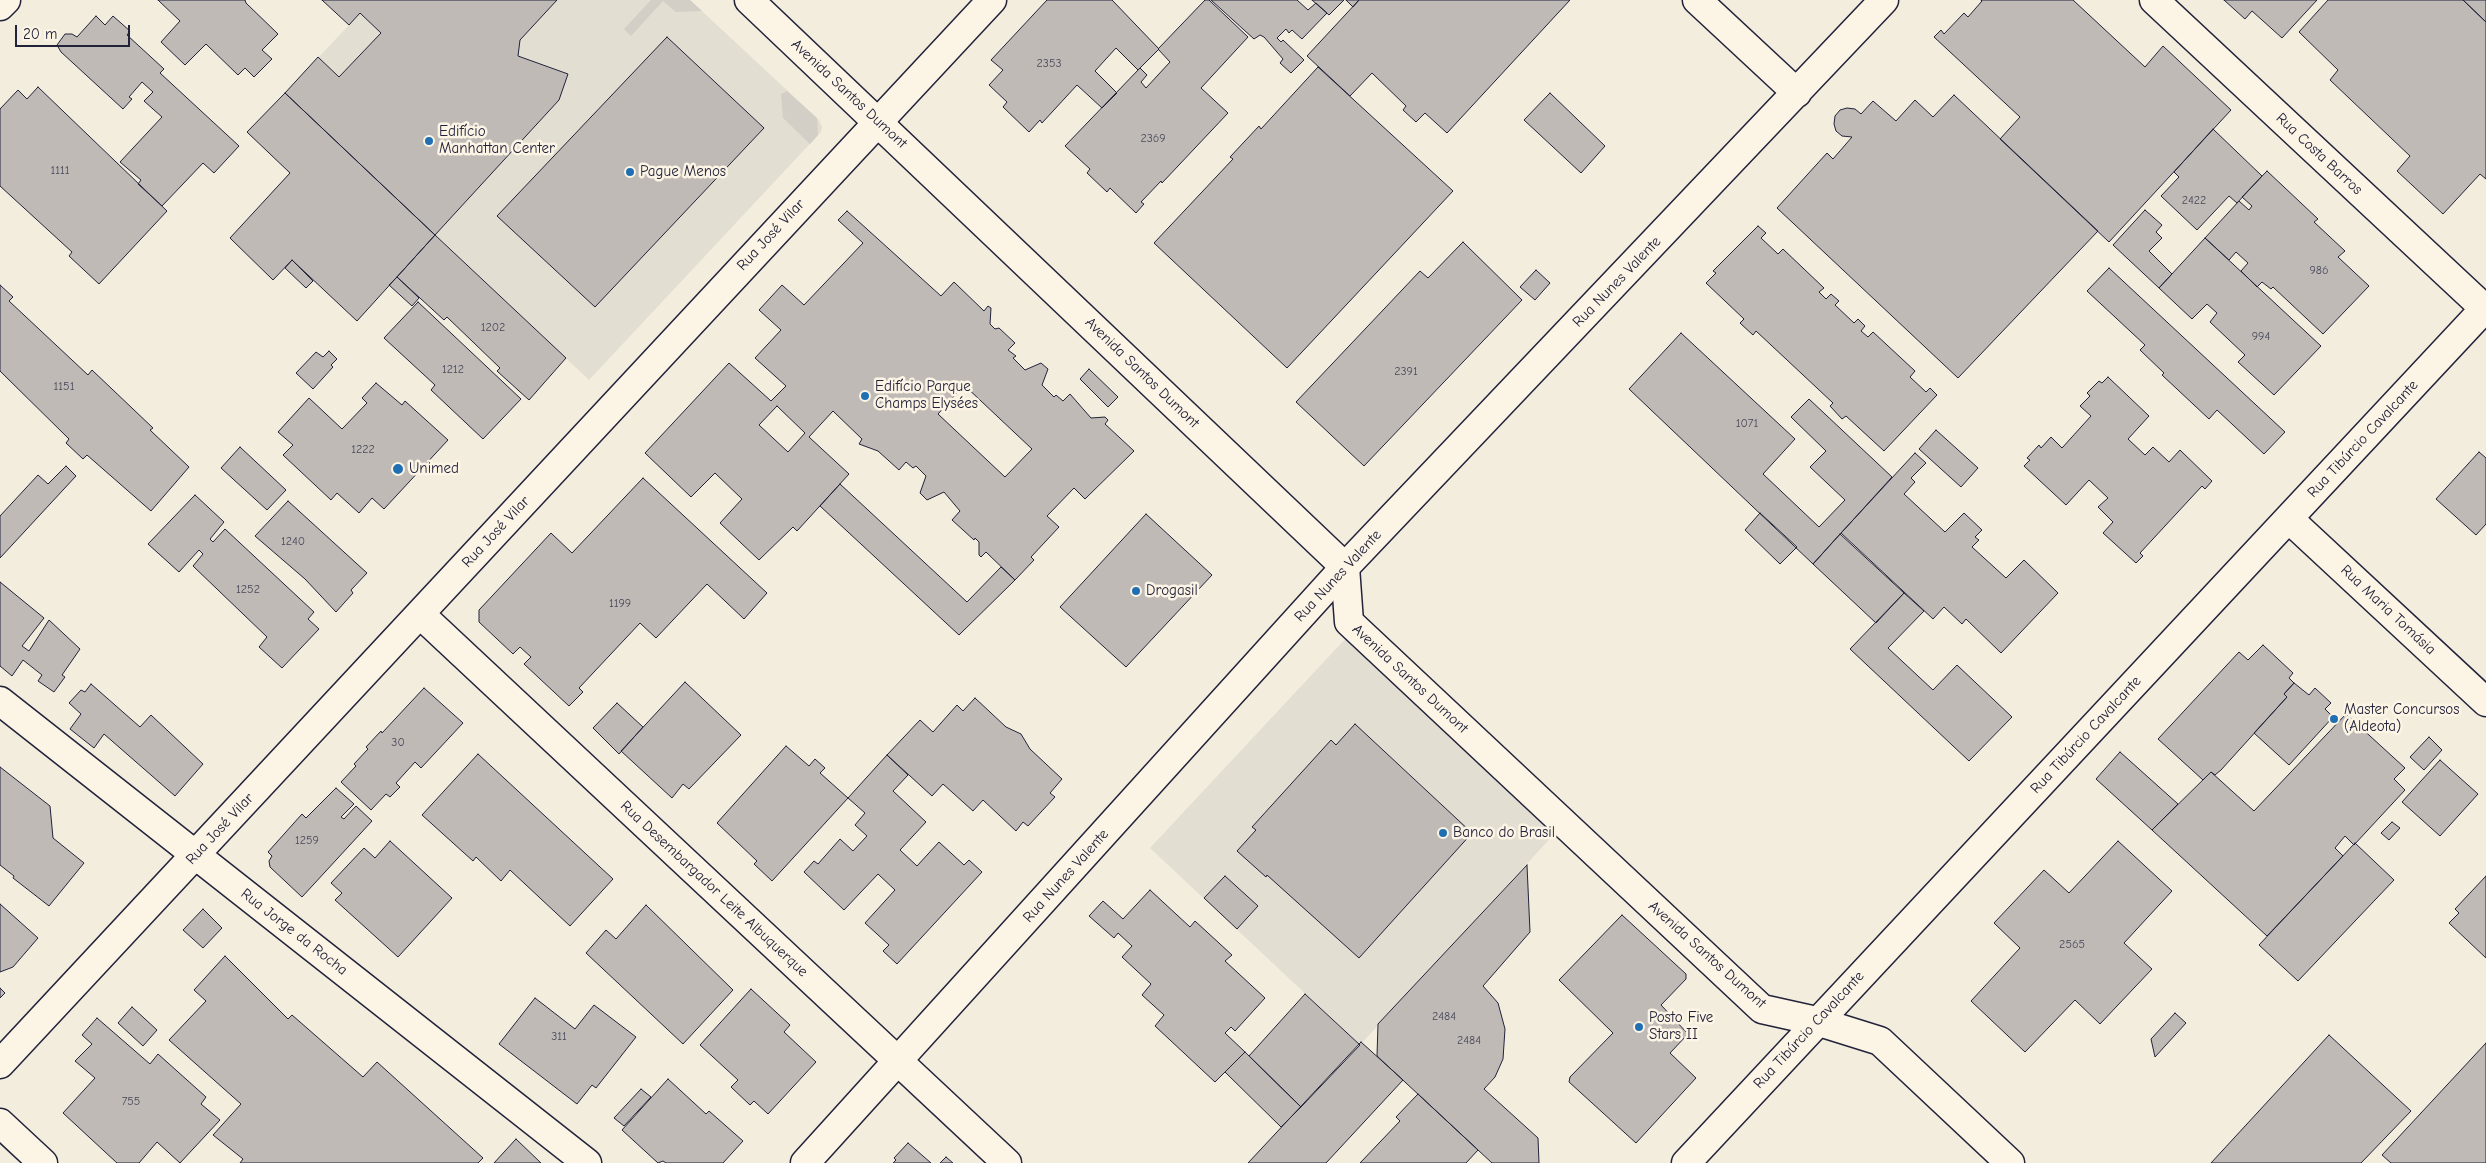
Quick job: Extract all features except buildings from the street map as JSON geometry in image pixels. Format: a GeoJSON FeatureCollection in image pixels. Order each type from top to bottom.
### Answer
{"type":"FeatureCollection","features":[{"type":"Feature","properties":{"kind":"street"},"geometry":{"type":"LineString","coordinates":[[0,6],[6,0]]}},
{"type":"Feature","properties":{"kind":"street","name":"Avenida Santos Dumont"},"geometry":{"type":"LineString","coordinates":[[749,0],[878,120],[1345,567],[1349,622],[1762,1009],[1816,1021],[1880,1041],[2010,1163]]}},
{"type":"Feature","properties":{"kind":"street","name":"Rua José Vilar"},"geometry":{"type":"LineString","coordinates":[[0,1064],[878,120],[992,0]]}},
{"type":"Feature","properties":{"kind":"street"},"geometry":{"type":"LineString","coordinates":[[1697,0],[1797,94]]}},
{"type":"Feature","properties":{"kind":"street","name":"Rua Nunes Valente"},"geometry":{"type":"LineString","coordinates":[[805,1163],[1345,567],[1797,94],[1884,0]]}},
{"type":"Feature","properties":{"kind":"street","name":"Rua Costa Barros"},"geometry":{"type":"LineString","coordinates":[[2154,0],[2485,308]]}},
{"type":"Feature","properties":{"kind":"street","name":"Rua Tibúrcio Cavalcante"},"geometry":{"type":"LineString","coordinates":[[1686,1163],[1816,1021],[2485,308]]}},
{"type":"Feature","properties":{"kind":"street","name":"Rua Maria Tomásia"},"geometry":{"type":"LineString","coordinates":[[2289,518],[2486,702]]}},
{"type":"Feature","properties":{"kind":"street","name":"Rua Desembargador Leite Albuquerque"},"geometry":{"type":"LineString","coordinates":[[420,614],[1007,1163]]}},
{"type":"Feature","properties":{"kind":"street","name":"Rua Jorge da Rocha"},"geometry":{"type":"LineString","coordinates":[[0,701],[587,1163]]}},
{"type":"Feature","properties":{"kind":"street"},"geometry":{"type":"LineString","coordinates":[[0,1123],[43,1163]]}},
{"type":"Feature","properties":{"kind":"shaded area"},"geometry":{"type":"Polygon","coordinates":[[[322,0],[690,0],[819,120],[822,127],[821,132],[589,380],[285,93],[349,25],[322,0]]]}},
{"type":"Feature","properties":{"kind":"shaded area"},"geometry":{"type":"Polygon","coordinates":[[[651,0],[690,0],[702,11],[676,12],[663,1],[631,36],[624,29],[651,0]]]}},
{"type":"Feature","properties":{"kind":"shaded area"},"geometry":{"type":"Polygon","coordinates":[[[787,91],[817,118],[818,135],[810,144],[783,118],[781,94],[787,91]]]}},
{"type":"Feature","properties":{"kind":"shaded area"},"geometry":{"type":"Polygon","coordinates":[[[1347,637],[1558,830],[1360,1045],[1150,848],[1347,637]]]}},
{"type":"Feature","properties":{"kind":"place","name":"Edifício Manhattan Center"},"geometry":{"type":"Point","coordinates":[429,141]}},
{"type":"Feature","properties":{"kind":"place","name":"Pague Menos"},"geometry":{"type":"Point","coordinates":[630,172]}},
{"type":"Feature","properties":{"kind":"place","name":"Edifício Parque Champs Elysées"},"geometry":{"type":"Point","coordinates":[865,396]}},
{"type":"Feature","properties":{"kind":"place","name":"Unimed"},"geometry":{"type":"Point","coordinates":[398,469]}},
{"type":"Feature","properties":{"kind":"place","name":"Drogasil"},"geometry":{"type":"Point","coordinates":[1136,591]}},
{"type":"Feature","properties":{"kind":"place","name":"Master Concursos (Aldeota)"},"geometry":{"type":"Point","coordinates":[2334,719]}},
{"type":"Feature","properties":{"kind":"place","name":"Banco do Brasil"},"geometry":{"type":"Point","coordinates":[1443,833]}},
{"type":"Feature","properties":{"kind":"place","name":"Posto Five Stars II"},"geometry":{"type":"Point","coordinates":[1639,1027]}}]}
